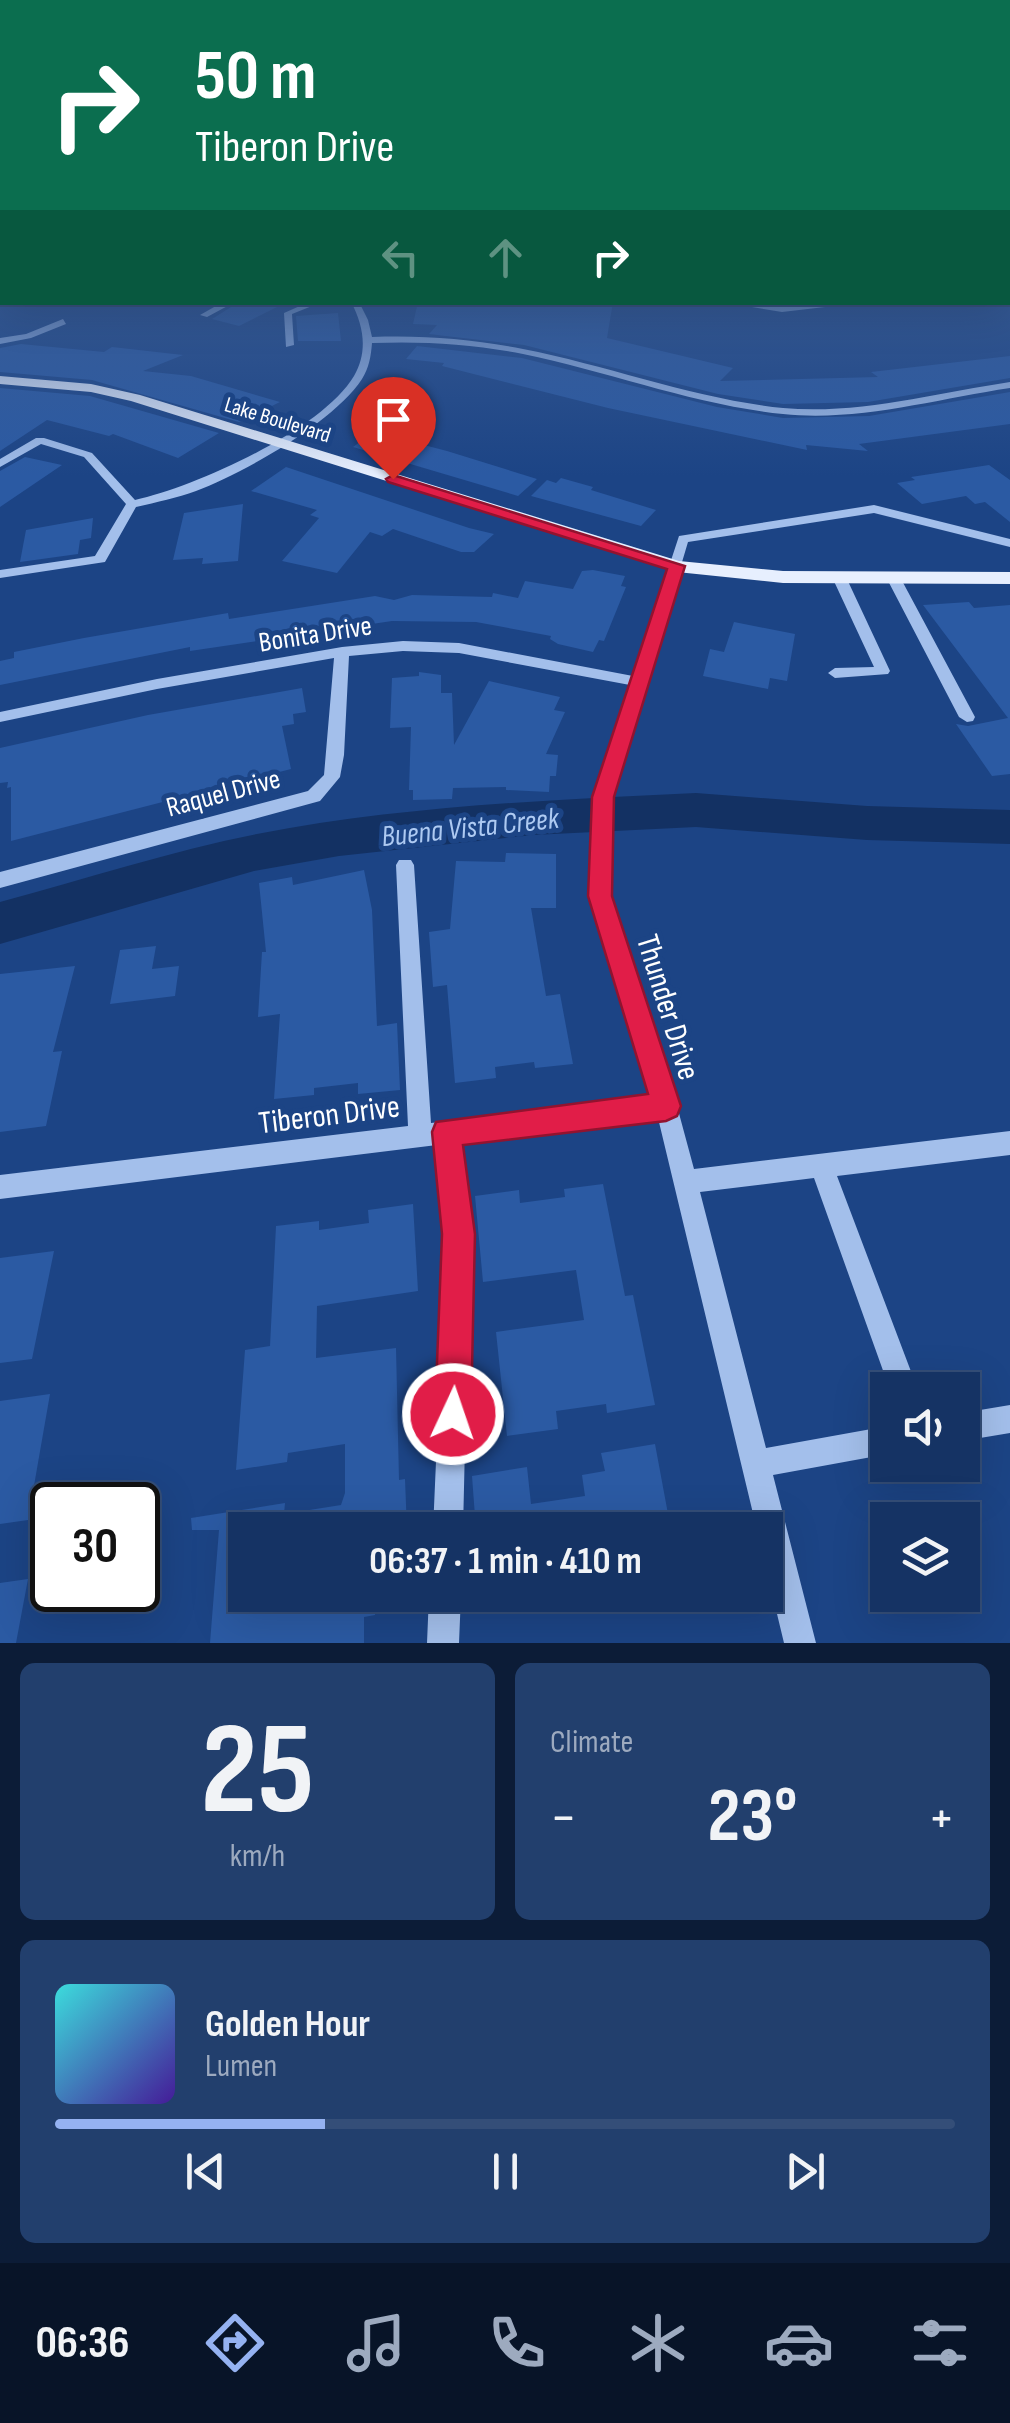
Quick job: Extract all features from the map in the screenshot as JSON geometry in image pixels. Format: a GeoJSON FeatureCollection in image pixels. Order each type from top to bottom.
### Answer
{"type":"FeatureCollection","features":[{"type":"Feature","properties":{"kind":"main road","name":"Lake Boulevard"},"geometry":{"type":"LineString","coordinates":[[0,380],[91,388],[677,566],[783,576],[1010,578]]}},
{"type":"Feature","properties":{"kind":"street"},"geometry":{"type":"LineString","coordinates":[[0,341],[28,336],[61,323]]}},
{"type":"Feature","properties":{"kind":"street"},"geometry":{"type":"LineString","coordinates":[[288,323],[288,344]]}},
{"type":"Feature","properties":{"kind":"street"},"geometry":{"type":"LineString","coordinates":[[0,574],[100,558],[132,504],[201,484],[332,406],[352,387],[369,350],[366,323]]}},
{"type":"Feature","properties":{"kind":"street"},"geometry":{"type":"LineString","coordinates":[[368,340],[422,336],[484,342],[742,404],[787,411],[848,409],[1010,385]]}},
{"type":"Feature","properties":{"kind":"street"},"geometry":{"type":"LineString","coordinates":[[0,464],[40,440],[88,455],[132,504]]}},
{"type":"Feature","properties":{"kind":"street"},"geometry":{"type":"LineString","coordinates":[[677,566],[684,539],[874,509],[1010,543]]}},
{"type":"Feature","properties":{"kind":"street","name":"Thunder Drive"},"geometry":{"type":"LineString","coordinates":[[677,566],[603,797],[600,896],[666,1106],[800,1643]]}},
{"type":"Feature","properties":{"kind":"street"},"geometry":{"type":"LineString","coordinates":[[835,673],[883,670],[839,577]]}},
{"type":"Feature","properties":{"kind":"street"},"geometry":{"type":"LineString","coordinates":[[893,578],[967,717]]}},
{"type":"Feature","properties":{"kind":"street","name":"Bonita Drive"},"geometry":{"type":"LineString","coordinates":[[0,717],[157,684],[342,652],[403,646],[460,648],[638,682]]}},
{"type":"Feature","properties":{"kind":"street","name":"Raquel Drive"},"geometry":{"type":"LineString","coordinates":[[0,880],[314,796],[332,777],[342,652]]}},
{"type":"Feature","properties":{"kind":"street"},"geometry":{"type":"LineString","coordinates":[[404,865],[433,1134],[458,1234],[449,1512]]}},
{"type":"Feature","properties":{"kind":"street","name":"Tiberon Drive"},"geometry":{"type":"LineString","coordinates":[[0,1187],[666,1106]]}},
{"type":"Feature","properties":{"kind":"street"},"geometry":{"type":"LineString","coordinates":[[686,1182],[1010,1143]]}},
{"type":"Feature","properties":{"kind":"street"},"geometry":{"type":"LineString","coordinates":[[821,1166],[897,1372]]}},
{"type":"Feature","properties":{"kind":"street"},"geometry":{"type":"LineString","coordinates":[[980,1424],[1010,1419]]}},
{"type":"Feature","properties":{"kind":"street"},"geometry":{"type":"LineString","coordinates":[[755,1464],[870,1443]]}},
{"type":"Feature","properties":{"kind":"street"},"geometry":{"type":"LineString","coordinates":[[442,1643],[444,1612]]}},
{"type":"Feature","properties":{"kind":"building"},"geometry":{"type":"Polygon","coordinates":[[[297,323],[339,323],[341,341],[298,341],[297,323]]]}},
{"type":"Feature","properties":{"kind":"building"},"geometry":{"type":"Polygon","coordinates":[[[610,323],[607,338],[733,368],[720,381],[878,377],[871,372],[1010,356],[1010,378],[868,402],[783,404],[718,394],[524,345],[429,334],[437,325],[413,324],[610,323]]]}},
{"type":"Feature","properties":{"kind":"building"},"geometry":{"type":"Polygon","coordinates":[[[21,344],[104,352],[112,347],[183,355],[143,371],[191,376],[280,402],[239,422],[92,380],[0,372],[0,348],[21,344]]]}},
{"type":"Feature","properties":{"kind":"building"},"geometry":{"type":"Polygon","coordinates":[[[417,346],[522,358],[717,407],[783,418],[869,416],[1010,392],[1010,424],[859,444],[868,451],[806,445],[807,450],[608,408],[442,366],[444,363],[406,359],[417,346]]]}},
{"type":"Feature","properties":{"kind":"building"},"geometry":{"type":"Polygon","coordinates":[[[0,388],[90,396],[219,433],[178,458],[113,434],[47,420],[0,451],[0,388]]]}},
{"type":"Feature","properties":{"kind":"building"},"geometry":{"type":"Polygon","coordinates":[[[374,432],[537,479],[518,496],[353,447],[374,432]]]}},
{"type":"Feature","properties":{"kind":"building"},"geometry":{"type":"Polygon","coordinates":[[[25,457],[62,465],[0,507],[0,471],[25,457]]]}},
{"type":"Feature","properties":{"kind":"building"},"geometry":{"type":"Polygon","coordinates":[[[989,465],[1010,480],[1010,522],[985,502],[975,504],[966,496],[922,504],[897,483],[915,480],[911,477],[989,465]]]}},
{"type":"Feature","properties":{"kind":"building"},"geometry":{"type":"Polygon","coordinates":[[[286,467],[494,534],[474,552],[461,552],[393,529],[382,536],[370,532],[337,573],[282,561],[319,518],[310,515],[317,510],[251,491],[286,467]]]}},
{"type":"Feature","properties":{"kind":"building"},"geometry":{"type":"Polygon","coordinates":[[[561,478],[656,510],[641,526],[531,496],[547,480],[556,483],[561,478]]]}},
{"type":"Feature","properties":{"kind":"building"},"geometry":{"type":"Polygon","coordinates":[[[243,504],[238,561],[202,564],[203,558],[173,560],[184,513],[243,504]]]}},
{"type":"Feature","properties":{"kind":"building"},"geometry":{"type":"Polygon","coordinates":[[[93,518],[91,538],[80,540],[78,554],[20,562],[26,530],[93,518]]]}},
{"type":"Feature","properties":{"kind":"building"},"geometry":{"type":"Polygon","coordinates":[[[582,571],[625,576],[621,586],[626,587],[604,641],[599,640],[593,652],[558,644],[551,636],[476,622],[392,621],[190,651],[190,647],[0,685],[0,661],[14,658],[14,652],[84,638],[228,613],[229,619],[375,596],[394,600],[412,595],[492,597],[493,593],[518,598],[525,581],[573,589],[582,571]]]}},
{"type":"Feature","properties":{"kind":"building"},"geometry":{"type":"Polygon","coordinates":[[[969,602],[974,608],[1010,605],[1010,774],[992,776],[956,724],[968,726],[1008,718],[923,605],[969,602]]]}},
{"type":"Feature","properties":{"kind":"building"},"geometry":{"type":"Polygon","coordinates":[[[734,622],[795,634],[787,681],[770,678],[768,689],[703,676],[710,649],[724,652],[734,622]]]}},
{"type":"Feature","properties":{"kind":"building"},"geometry":{"type":"Polygon","coordinates":[[[419,672],[441,675],[441,693],[452,693],[454,745],[489,681],[560,697],[554,710],[565,712],[546,754],[558,755],[556,776],[550,776],[549,792],[506,787],[453,788],[452,799],[413,800],[413,790],[409,790],[411,727],[390,728],[392,678],[419,676],[419,672]]]}},
{"type":"Feature","properties":{"kind":"building"},"geometry":{"type":"Polygon","coordinates":[[[302,688],[306,712],[293,714],[294,724],[282,726],[291,769],[11,841],[11,787],[7,788],[8,782],[0,783],[0,748],[148,715],[302,688]]]}},
{"type":"Feature","properties":{"kind":"building"},"geometry":{"type":"Polygon","coordinates":[[[506,853],[556,854],[556,908],[531,908],[546,996],[560,994],[573,1064],[535,1068],[534,1062],[495,1067],[496,1078],[455,1083],[447,985],[433,987],[429,932],[450,929],[456,861],[505,862],[506,853]]]}},
{"type":"Feature","properties":{"kind":"building"},"geometry":{"type":"Polygon","coordinates":[[[364,870],[372,910],[377,1026],[397,1023],[400,1090],[358,1094],[358,1083],[314,1088],[314,1095],[274,1099],[280,1014],[258,1017],[262,952],[266,952],[259,883],[292,877],[293,885],[364,870]]]}},
{"type":"Feature","properties":{"kind":"building"},"geometry":{"type":"Polygon","coordinates":[[[156,946],[152,969],[179,966],[175,996],[110,1004],[120,950],[156,946]]]}},
{"type":"Feature","properties":{"kind":"building"},"geometry":{"type":"Polygon","coordinates":[[[75,966],[53,1052],[62,1051],[46,1126],[0,1132],[0,974],[75,966]]]}},
{"type":"Feature","properties":{"kind":"building"},"geometry":{"type":"Polygon","coordinates":[[[603,1184],[625,1296],[633,1295],[655,1405],[607,1413],[606,1404],[556,1411],[558,1429],[507,1436],[496,1332],[584,1320],[576,1270],[483,1282],[475,1196],[519,1190],[520,1203],[565,1197],[564,1189],[603,1184]]]}},
{"type":"Feature","properties":{"kind":"building"},"geometry":{"type":"Polygon","coordinates":[[[413,1204],[418,1291],[317,1306],[316,1358],[396,1348],[399,1480],[405,1479],[406,1512],[297,1512],[341,1505],[345,1493],[345,1444],[288,1453],[287,1462],[236,1470],[245,1350],[270,1346],[276,1226],[319,1221],[319,1230],[369,1223],[368,1210],[413,1204]]]}},
{"type":"Feature","properties":{"kind":"building"},"geometry":{"type":"Polygon","coordinates":[[[54,1251],[32,1359],[0,1363],[0,1258],[54,1251]]]}},
{"type":"Feature","properties":{"kind":"building"},"geometry":{"type":"Polygon","coordinates":[[[50,1394],[35,1482],[30,1482],[28,1520],[0,1524],[0,1401],[50,1394]]]}},
{"type":"Feature","properties":{"kind":"building"},"geometry":{"type":"Polygon","coordinates":[[[655,1444],[668,1512],[475,1512],[472,1476],[527,1467],[531,1504],[585,1496],[582,1475],[605,1471],[601,1453],[655,1444]]]}},
{"type":"Feature","properties":{"kind":"building"},"geometry":{"type":"Polygon","coordinates":[[[285,1503],[284,1512],[229,1512],[285,1503]]]}},
{"type":"Feature","properties":{"kind":"building"},"geometry":{"type":"Polygon","coordinates":[[[228,1512],[228,1612],[375,1612],[364,1617],[364,1643],[210,1643],[219,1530],[192,1530],[191,1518],[228,1512]]]}},
{"type":"Feature","properties":{"kind":"building"},"geometry":{"type":"Polygon","coordinates":[[[28,1579],[16,1643],[0,1643],[0,1583],[28,1579]]]}},
{"type":"Feature","properties":{"kind":"waterway","name":"Buena Vista Creek"},"geometry":{"type":"LineString","coordinates":[[0,923],[254,853],[339,838],[533,818],[696,810],[867,823],[1010,827]]}},
{"type":"Feature","properties":{"kind":"route"},"geometry":{"type":"LineString","coordinates":[[393,479],[677,566],[603,797],[600,896],[666,1106],[447,1132],[458,1234],[453,1414]]}}]}
